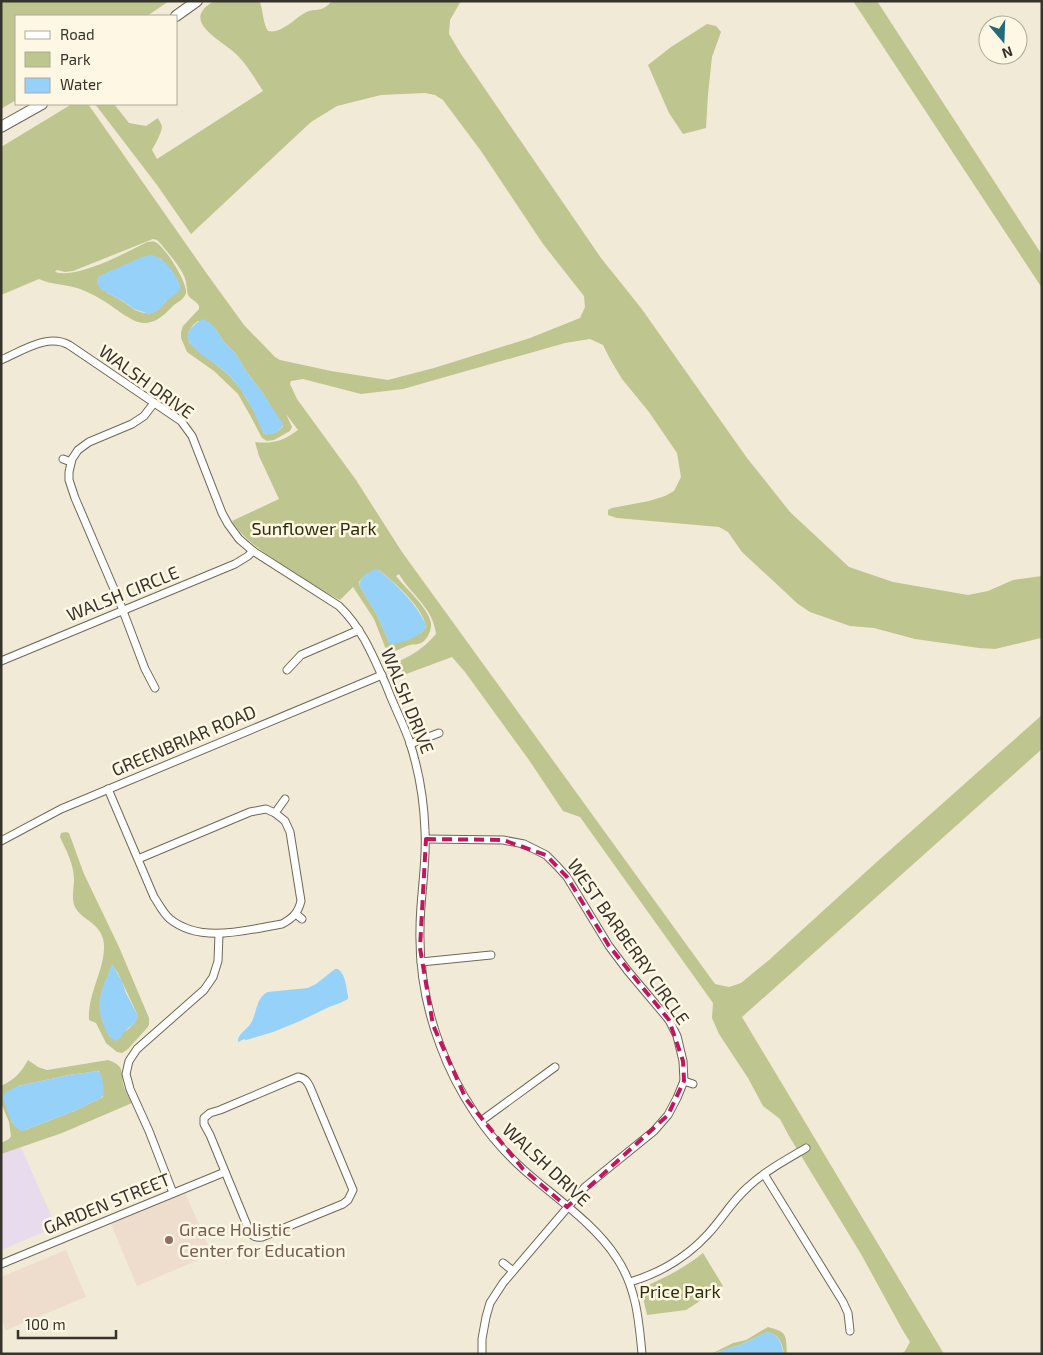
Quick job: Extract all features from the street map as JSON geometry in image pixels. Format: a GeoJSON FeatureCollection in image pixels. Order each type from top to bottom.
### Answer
{"type":"FeatureCollection","features":[{"type":"Feature","properties":{"kind":"main road"},"geometry":{"type":"LineString","coordinates":[[177,15],[197,1]]}},
{"type":"Feature","properties":{"kind":"main road"},"geometry":{"type":"LineString","coordinates":[[1,127],[40,105]]}},
{"type":"Feature","properties":{"kind":"street","name":"WALSH DRIVE"},"geometry":{"type":"LineString","coordinates":[[1,360],[41,342],[54,340],[63,342],[181,422],[192,436],[222,513],[239,539],[253,551],[339,606],[350,617],[367,642],[410,744],[422,792],[426,839],[420,924],[421,962],[427,1001],[440,1044],[457,1083],[481,1121],[501,1147],[523,1169],[596,1232],[617,1258],[630,1282],[636,1306],[642,1354]]}},
{"type":"Feature","properties":{"kind":"street"},"geometry":{"type":"LineString","coordinates":[[154,403],[144,416],[132,424],[78,450],[71,462],[69,480],[145,669],[155,688]]}},
{"type":"Feature","properties":{"kind":"street"},"geometry":{"type":"LineString","coordinates":[[63,459],[71,462]]}},
{"type":"Feature","properties":{"kind":"street","name":"WALSH CIRCLE"},"geometry":{"type":"LineString","coordinates":[[1,661],[235,564],[253,551]]}},
{"type":"Feature","properties":{"kind":"street"},"geometry":{"type":"LineString","coordinates":[[287,670],[301,655],[359,630]]}},
{"type":"Feature","properties":{"kind":"street","name":"GREENBRIAR ROAD"},"geometry":{"type":"LineString","coordinates":[[1,841],[61,809],[382,676]]}},
{"type":"Feature","properties":{"kind":"street"},"geometry":{"type":"LineString","coordinates":[[410,744],[439,733]]}},
{"type":"Feature","properties":{"kind":"street"},"geometry":{"type":"LineString","coordinates":[[108,789],[138,860],[154,897],[163,912],[178,924],[195,932],[219,934],[282,924],[299,917],[298,911],[301,901],[290,832],[285,821],[275,812],[266,810],[250,812],[138,860]]}},
{"type":"Feature","properties":{"kind":"street"},"geometry":{"type":"LineString","coordinates":[[275,812],[285,799]]}},
{"type":"Feature","properties":{"kind":"street","name":"WEST BARBERRY CIRCLE"},"geometry":{"type":"LineString","coordinates":[[426,839],[500,840],[524,844],[544,854],[567,877],[609,946],[664,1013],[677,1036],[682,1058],[684,1081],[668,1115],[654,1131],[593,1180],[567,1207],[502,1283],[490,1304],[483,1332],[482,1354]]}},
{"type":"Feature","properties":{"kind":"street"},"geometry":{"type":"LineString","coordinates":[[173,1193],[149,1131],[130,1089],[126,1074],[129,1061],[138,1049],[204,990],[213,977],[218,960],[219,934]]}},
{"type":"Feature","properties":{"kind":"street"},"geometry":{"type":"LineString","coordinates":[[421,962],[491,955]]}},
{"type":"Feature","properties":{"kind":"street"},"geometry":{"type":"LineString","coordinates":[[481,1121],[556,1067]]}},
{"type":"Feature","properties":{"kind":"street"},"geometry":{"type":"LineString","coordinates":[[293,1078],[303,1078],[310,1087],[353,1190],[348,1200],[343,1204],[262,1238],[256,1238],[250,1231],[225,1172],[204,1124],[204,1118],[210,1113],[293,1078]]}},
{"type":"Feature","properties":{"kind":"street"},"geometry":{"type":"LineString","coordinates":[[684,1081],[693,1084]]}},
{"type":"Feature","properties":{"kind":"street"},"geometry":{"type":"LineString","coordinates":[[630,1282],[667,1267],[693,1249],[748,1187],[764,1174],[806,1148]]}},
{"type":"Feature","properties":{"kind":"street","name":"GARDEN STREET"},"geometry":{"type":"LineString","coordinates":[[1,1264],[225,1172]]}},
{"type":"Feature","properties":{"kind":"street"},"geometry":{"type":"LineString","coordinates":[[764,1174],[844,1302],[848,1313],[850,1331]]}},
{"type":"Feature","properties":{"kind":"street"},"geometry":{"type":"LineString","coordinates":[[504,1263],[513,1271]]}},
{"type":"Feature","properties":{"kind":"highlighted area"},"geometry":{"type":"Polygon","coordinates":[[[426,839],[503,840],[546,855],[567,877],[609,946],[669,1020],[683,1061],[684,1081],[668,1115],[567,1207],[523,1169],[466,1099],[433,1025],[420,948],[426,839]]]}},
{"type":"Feature","properties":{"kind":"shaded area"},"geometry":{"type":"Polygon","coordinates":[[[20,1145],[56,1227],[1,1250],[1,1153],[20,1145]]]}},
{"type":"Feature","properties":{"kind":"shaded area","name":"Grace Holistic Center for Education"},"geometry":{"type":"Polygon","coordinates":[[[185,1193],[212,1254],[137,1286],[111,1224],[185,1193]]]}},
{"type":"Feature","properties":{"kind":"shaded area"},"geometry":{"type":"Polygon","coordinates":[[[66,1250],[86,1297],[6,1330],[1,1318],[1,1277],[66,1250]]]}},
{"type":"Feature","properties":{"kind":"green space"},"geometry":{"type":"Polygon","coordinates":[[[1,1],[169,1],[148,15],[15,15],[15,101],[1,109],[1,1]]]}},
{"type":"Feature","properties":{"kind":"green space","name":"Sunflower Park"},"geometry":{"type":"Polygon","coordinates":[[[214,1],[258,1],[260,2],[266,28],[268,31],[273,31],[282,29],[307,12],[324,8],[332,1],[461,1],[450,20],[449,34],[461,54],[601,258],[641,308],[747,458],[790,512],[849,567],[893,582],[968,595],[988,591],[1013,580],[1042,576],[1041,638],[995,649],[979,648],[915,639],[874,628],[850,626],[810,612],[798,604],[742,552],[728,532],[719,527],[617,518],[608,515],[608,510],[612,508],[665,496],[674,491],[681,477],[677,453],[649,412],[622,379],[603,345],[590,339],[565,343],[403,389],[361,394],[303,379],[291,381],[290,384],[297,399],[356,480],[402,552],[715,984],[729,987],[741,983],[769,960],[1042,715],[1042,749],[742,1017],[944,1354],[901,1354],[910,1342],[861,1254],[780,1119],[763,1106],[748,1078],[719,1034],[712,1018],[713,1003],[580,817],[563,811],[529,760],[465,672],[452,657],[398,677],[393,664],[416,652],[436,634],[431,616],[399,574],[396,576],[426,611],[431,623],[431,630],[421,643],[391,651],[385,647],[374,619],[353,587],[340,600],[333,597],[258,548],[244,536],[232,521],[279,499],[259,456],[255,442],[267,443],[278,441],[298,430],[286,414],[292,427],[290,431],[274,440],[267,441],[262,438],[238,394],[214,371],[187,352],[181,338],[181,332],[183,326],[199,309],[199,306],[188,295],[186,281],[182,272],[161,244],[153,239],[73,271],[57,270],[55,272],[65,273],[76,272],[101,264],[147,242],[155,242],[164,250],[175,265],[186,288],[186,293],[165,314],[152,322],[144,323],[134,320],[101,299],[80,289],[39,279],[1,295],[1,147],[70,105],[89,105],[244,325],[280,360],[331,371],[388,380],[434,368],[530,338],[580,318],[585,307],[584,296],[543,244],[481,151],[443,100],[435,95],[425,93],[381,95],[337,106],[311,122],[191,234],[157,185],[96,105],[115,105],[129,123],[146,126],[158,118],[162,126],[152,150],[157,159],[263,91],[242,60],[207,30],[200,16],[204,9],[214,1]],[[160,258],[97,283],[105,291],[135,310],[152,313],[164,303],[179,283],[160,258]],[[198,321],[188,333],[189,342],[228,374],[240,388],[254,411],[264,434],[279,430],[283,426],[236,354],[224,342],[215,328],[198,321]],[[379,570],[365,575],[359,582],[359,585],[377,615],[389,642],[421,633],[426,627],[420,611],[379,570]]]}},
{"type":"Feature","properties":{"kind":"green space"},"geometry":{"type":"Polygon","coordinates":[[[853,1],[877,1],[1042,255],[1042,288],[853,1]]]}},
{"type":"Feature","properties":{"kind":"green space"},"geometry":{"type":"Polygon","coordinates":[[[707,24],[716,26],[721,32],[712,57],[706,128],[683,134],[669,113],[648,65],[671,47],[707,24]]]}},
{"type":"Feature","properties":{"kind":"green space"},"geometry":{"type":"Polygon","coordinates":[[[61,833],[69,833],[84,874],[119,947],[149,1018],[147,1028],[122,1053],[117,1052],[106,1043],[96,1023],[89,1020],[89,1010],[103,958],[104,944],[99,931],[75,907],[73,868],[60,837],[61,833]],[[112,965],[100,1001],[101,1017],[110,1037],[130,1027],[138,1016],[118,973],[112,965]]]}},
{"type":"Feature","properties":{"kind":"green space"},"geometry":{"type":"Polygon","coordinates":[[[28,1060],[38,1067],[47,1070],[108,1060],[114,1062],[120,1067],[124,1087],[132,1103],[62,1133],[1,1154],[1,1143],[11,1136],[9,1122],[1,1103],[1,1086],[17,1075],[28,1060]],[[99,1071],[69,1075],[18,1086],[11,1121],[19,1129],[25,1130],[74,1111],[103,1097],[99,1071]]]}},
{"type":"Feature","properties":{"kind":"green space","name":"Price Park"},"geometry":{"type":"Polygon","coordinates":[[[703,1253],[723,1286],[686,1310],[647,1315],[641,1288],[674,1273],[703,1253]]]}},
{"type":"Feature","properties":{"kind":"green space"},"geometry":{"type":"Polygon","coordinates":[[[768,1327],[782,1332],[786,1338],[787,1354],[784,1354],[777,1337],[767,1332],[740,1345],[711,1354],[733,1343],[746,1340],[768,1327]]]}},
{"type":"Feature","properties":{"kind":"water"},"geometry":{"type":"Polygon","coordinates":[[[152,255],[170,268],[181,288],[159,310],[149,314],[134,309],[99,287],[97,279],[99,276],[142,257],[152,255]]]}},
{"type":"Feature","properties":{"kind":"water"},"geometry":{"type":"Polygon","coordinates":[[[203,319],[215,328],[224,342],[236,354],[262,392],[283,424],[278,431],[273,434],[264,434],[249,403],[229,375],[189,342],[187,336],[190,331],[195,324],[203,319]]]}},
{"type":"Feature","properties":{"kind":"water"},"geometry":{"type":"Polygon","coordinates":[[[375,569],[379,570],[399,588],[417,609],[426,625],[417,636],[401,642],[391,644],[389,642],[377,615],[359,585],[363,577],[375,569]]]}},
{"type":"Feature","properties":{"kind":"water"},"geometry":{"type":"Polygon","coordinates":[[[112,964],[138,1016],[120,1039],[115,1041],[109,1036],[99,1007],[99,1001],[112,964]]]}},
{"type":"Feature","properties":{"kind":"water"},"geometry":{"type":"Polygon","coordinates":[[[335,969],[341,972],[344,978],[348,999],[273,1032],[238,1042],[241,1034],[251,1023],[259,1001],[264,994],[308,988],[335,969]]]}},
{"type":"Feature","properties":{"kind":"water"},"geometry":{"type":"Polygon","coordinates":[[[98,1071],[102,1077],[104,1092],[101,1098],[74,1111],[25,1130],[21,1131],[11,1121],[3,1096],[6,1092],[18,1086],[98,1071]]]}},
{"type":"Feature","properties":{"kind":"water"},"geometry":{"type":"Polygon","coordinates":[[[767,1332],[777,1337],[784,1354],[714,1354],[740,1345],[767,1332]]]}},
{"type":"Feature","properties":{"kind":"place","name":"Grace Holistic Center for Education"},"geometry":{"type":"Point","coordinates":[169,1240]}}]}
